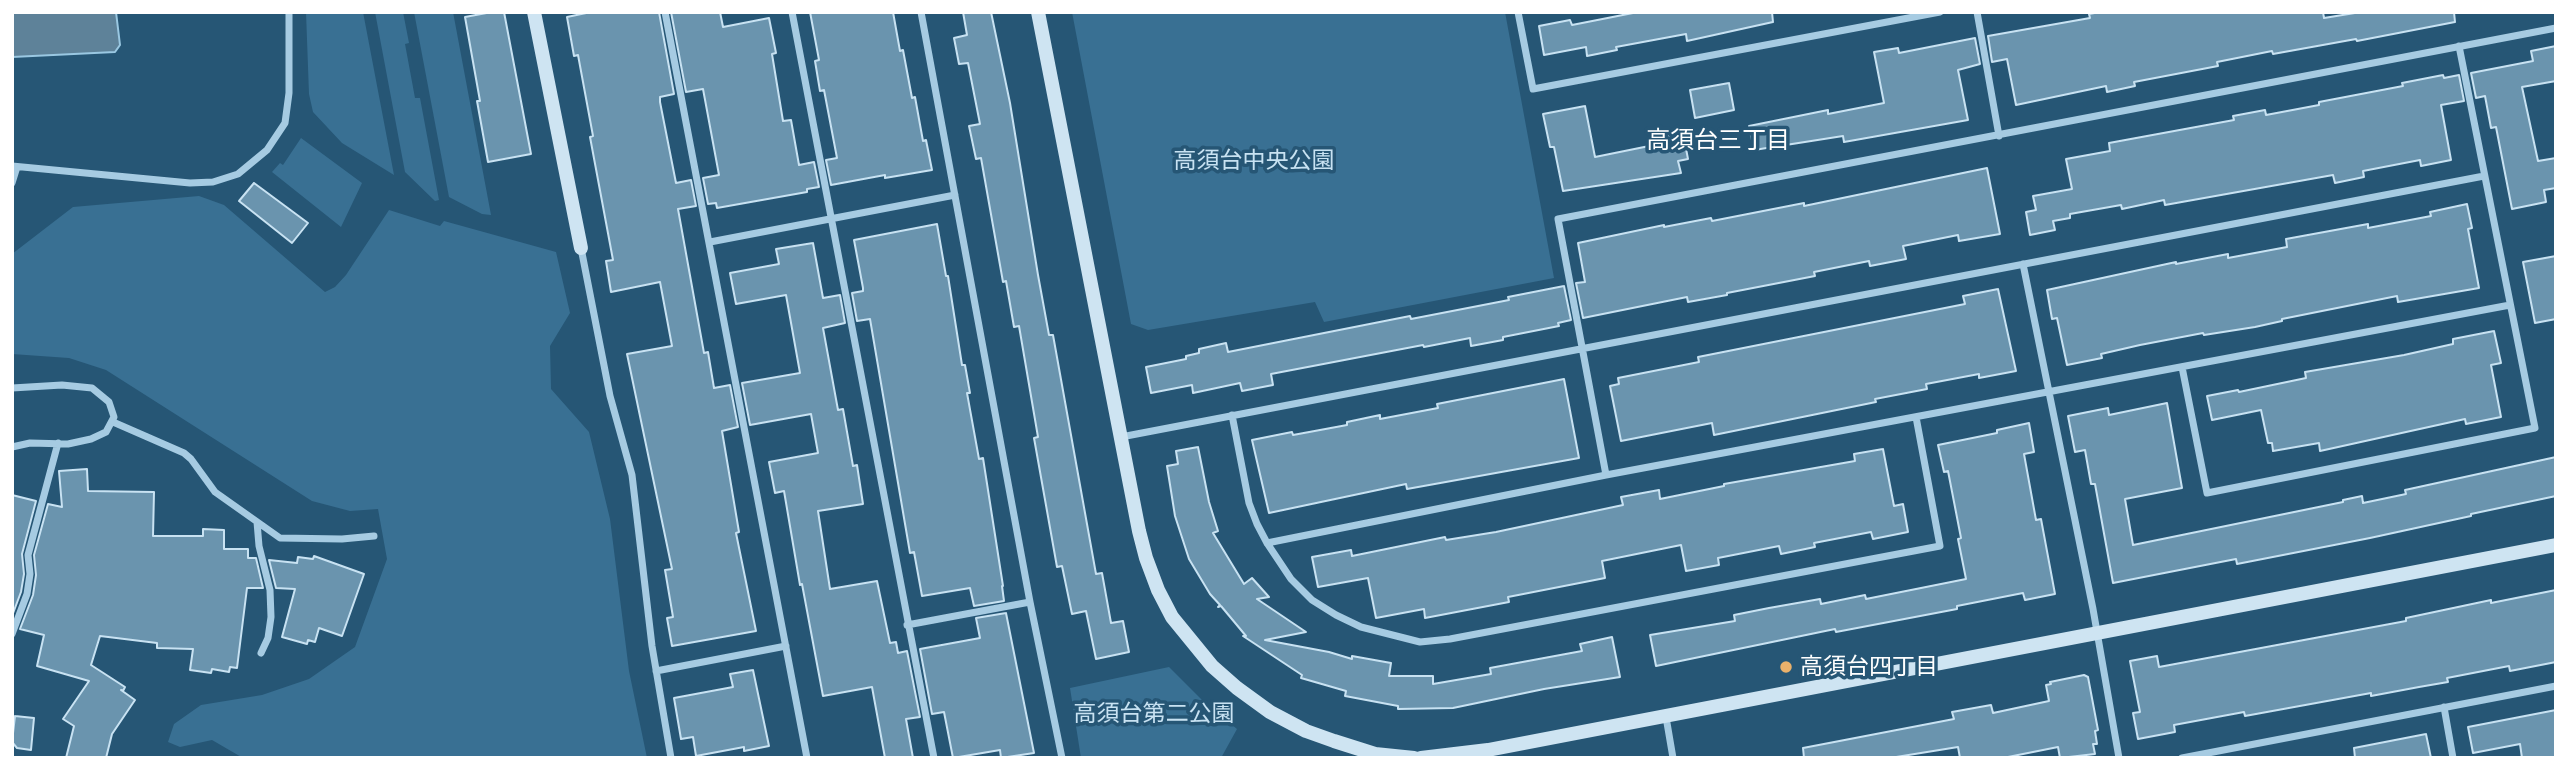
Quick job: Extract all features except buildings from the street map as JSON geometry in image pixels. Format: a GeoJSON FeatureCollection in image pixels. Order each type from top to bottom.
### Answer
{"type":"FeatureCollection","features":[{"type":"Feature","properties":{"kind":"street"},"geometry":{"type":"LineString","coordinates":[[12,183],[15,167],[190,183],[213,182],[238,174],[267,150],[285,122],[289,93],[289,12]]}},
{"type":"Feature","properties":{"kind":"street"},"geometry":{"type":"LineString","coordinates":[[534,12],[610,396],[632,475],[656,671],[671,758]]}},
{"type":"Feature","properties":{"kind":"street"},"geometry":{"type":"LineString","coordinates":[[665,12],[807,758]]}},
{"type":"Feature","properties":{"kind":"street"},"geometry":{"type":"LineString","coordinates":[[792,12],[934,758]]}},
{"type":"Feature","properties":{"kind":"street"},"geometry":{"type":"LineString","coordinates":[[920,12],[1062,758]]}},
{"type":"Feature","properties":{"kind":"street"},"geometry":{"type":"LineString","coordinates":[[1038,12],[1142,544],[1158,590],[1172,617],[1213,666],[1270,712],[1306,731],[1375,754],[1414,758]]}},
{"type":"Feature","properties":{"kind":"street"},"geometry":{"type":"LineString","coordinates":[[1518,12],[1533,89],[1940,12]]}},
{"type":"Feature","properties":{"kind":"street"},"geometry":{"type":"LineString","coordinates":[[1977,12],[1998,136]]}},
{"type":"Feature","properties":{"kind":"street"},"geometry":{"type":"LineString","coordinates":[[1606,475],[1558,219],[2556,28]]}},
{"type":"Feature","properties":{"kind":"street"},"geometry":{"type":"LineString","coordinates":[[2182,367],[2207,493],[2535,428],[2459,46]]}},
{"type":"Feature","properties":{"kind":"street"},"geometry":{"type":"LineString","coordinates":[[1120,437],[2484,176]]}},
{"type":"Feature","properties":{"kind":"street"},"geometry":{"type":"LineString","coordinates":[[710,242],[956,195]]}},
{"type":"Feature","properties":{"kind":"street"},"geometry":{"type":"LineString","coordinates":[[2023,264],[2119,758]]}},
{"type":"Feature","properties":{"kind":"street"},"geometry":{"type":"LineString","coordinates":[[1266,543],[1606,475],[2510,305]]}},
{"type":"Feature","properties":{"kind":"street"},"geometry":{"type":"LineString","coordinates":[[12,388],[62,385],[92,388],[109,402],[114,413],[113,422],[106,432],[91,439],[30,443],[12,447]]}},
{"type":"Feature","properties":{"kind":"street"},"geometry":{"type":"LineString","coordinates":[[1232,415],[1249,503],[1266,543],[1292,579],[1312,600],[1361,627],[1420,642],[1450,639],[1940,546],[1916,417]]}},
{"type":"Feature","properties":{"kind":"street"},"geometry":{"type":"LineString","coordinates":[[113,422],[184,453],[215,492],[280,538],[374,536]]}},
{"type":"Feature","properties":{"kind":"street"},"geometry":{"type":"LineString","coordinates":[[12,634],[27,594],[30,574],[28,555],[58,443]]}},
{"type":"Feature","properties":{"kind":"street"},"geometry":{"type":"LineString","coordinates":[[257,522],[259,546],[270,590],[271,617],[268,638],[261,653]]}},
{"type":"Feature","properties":{"kind":"street"},"geometry":{"type":"LineString","coordinates":[[1421,758],[1488,750],[1666,717],[2556,545]]}},
{"type":"Feature","properties":{"kind":"street"},"geometry":{"type":"LineString","coordinates":[[907,625],[1030,601]]}},
{"type":"Feature","properties":{"kind":"street"},"geometry":{"type":"LineString","coordinates":[[656,671],[786,646]]}},
{"type":"Feature","properties":{"kind":"street"},"geometry":{"type":"LineString","coordinates":[[2182,758],[2556,686]]}},
{"type":"Feature","properties":{"kind":"street"},"geometry":{"type":"LineString","coordinates":[[2444,707],[2453,758]]}},
{"type":"Feature","properties":{"kind":"street"},"geometry":{"type":"LineString","coordinates":[[1666,717],[1674,758]]}},
{"type":"Feature","properties":{"kind":"green space"},"geometry":{"type":"Polygon","coordinates":[[[306,12],[363,12],[394,175],[342,143],[313,112],[309,94],[306,12]]]}},
{"type":"Feature","properties":{"kind":"green space"},"geometry":{"type":"Polygon","coordinates":[[[375,12],[403,12],[409,43],[405,44],[415,98],[420,98],[439,200],[435,201],[405,172],[375,12]]]}},
{"type":"Feature","properties":{"kind":"green space"},"geometry":{"type":"Polygon","coordinates":[[[414,12],[453,12],[491,215],[482,214],[449,197],[414,12]]]}},
{"type":"Feature","properties":{"kind":"green space","name":"高須台中央公園"},"geometry":{"type":"Polygon","coordinates":[[[1072,12],[1505,12],[1554,278],[1324,322],[1315,302],[1148,330],[1131,324],[1072,12]]]}},
{"type":"Feature","properties":{"kind":"green space"},"geometry":{"type":"Polygon","coordinates":[[[301,138],[362,183],[341,227],[272,172],[280,163],[283,165],[301,138]]]}},
{"type":"Feature","properties":{"kind":"green space"},"geometry":{"type":"Polygon","coordinates":[[[199,196],[224,205],[325,292],[335,287],[346,275],[389,210],[440,226],[444,221],[556,252],[570,313],[550,346],[551,389],[589,432],[610,519],[629,671],[647,758],[243,758],[212,740],[180,747],[168,742],[174,724],[201,705],[262,695],[309,679],[355,647],[387,559],[378,509],[350,511],[312,501],[106,370],[69,358],[12,354],[12,254],[73,207],[199,196]]]}},
{"type":"Feature","properties":{"kind":"green space","name":"高須台第二公園"},"geometry":{"type":"Polygon","coordinates":[[[1169,667],[1203,701],[1237,729],[1221,758],[1081,758],[1070,688],[1169,667]]]}},
{"type":"Feature","properties":{"kind":"shaded area"},"geometry":{"type":"Polygon","coordinates":[[[12,12],[116,12],[120,45],[115,52],[12,57],[12,12]]]}},
{"type":"Feature","properties":{"kind":"place","name":"高須台四丁目"},"geometry":{"type":"Point","coordinates":[1786,667]}},
{"type":"Feature","properties":{"kind":"district","name":"高須台三丁目"},"geometry":{"type":"Point","coordinates":[1718,141]}}]}
